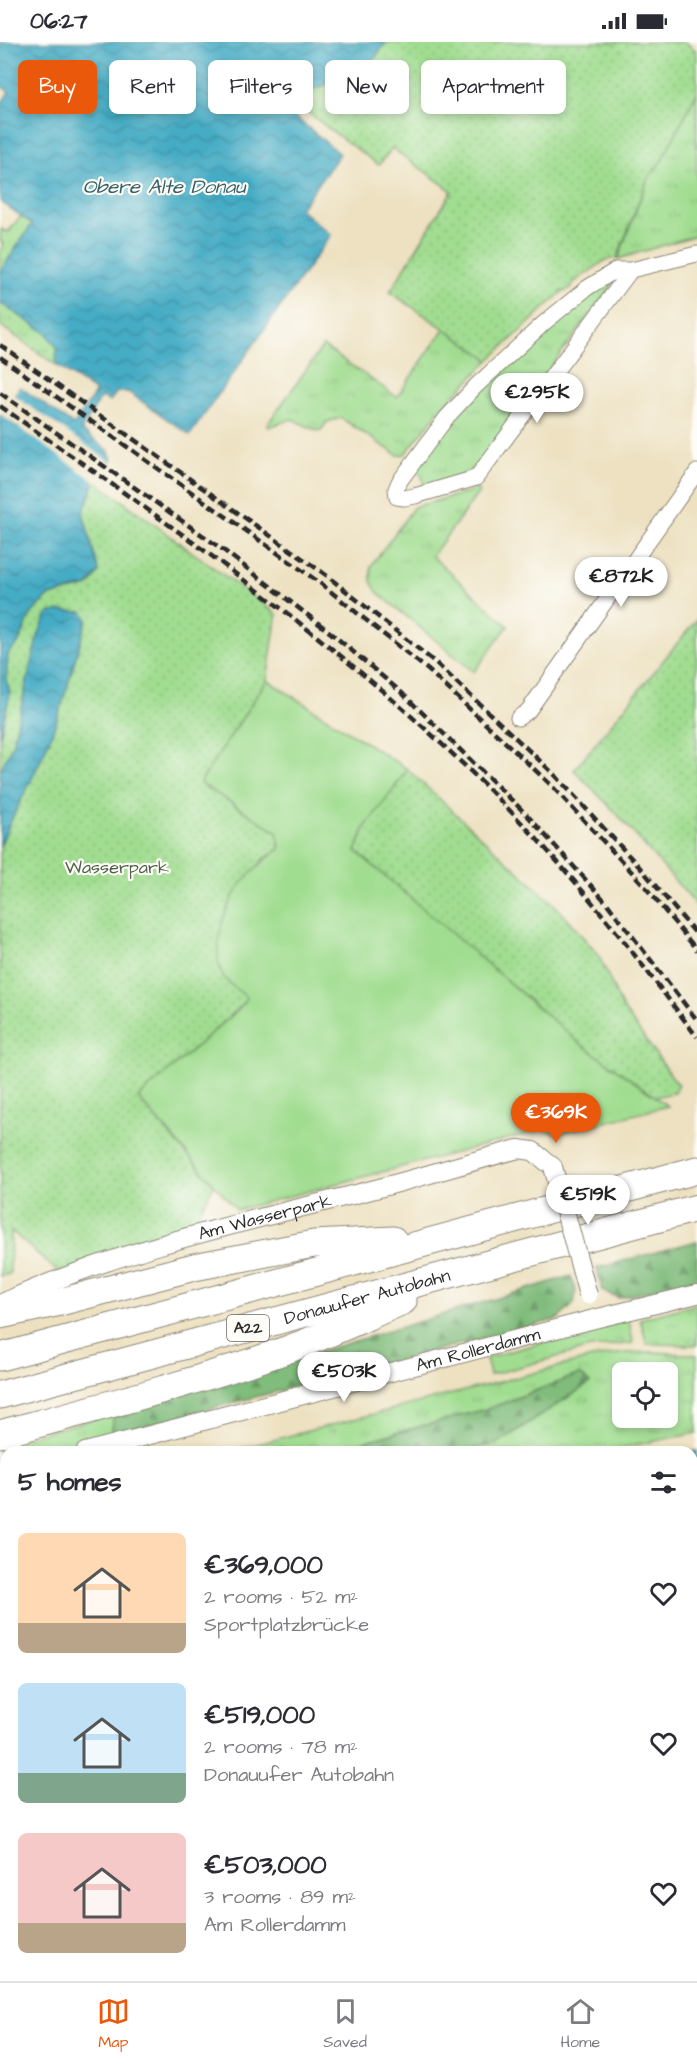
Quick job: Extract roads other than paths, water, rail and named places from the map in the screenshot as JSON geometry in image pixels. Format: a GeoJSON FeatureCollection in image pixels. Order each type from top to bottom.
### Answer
{"type":"FeatureCollection","features":[{"type":"Feature","properties":{"kind":"highway","name":"Donauufer Autobahn"},"geometry":{"type":"LineString","coordinates":[[0,1357],[697,1170]]}},
{"type":"Feature","properties":{"kind":"highway","name":"Donauufer Autobahn"},"geometry":{"type":"LineString","coordinates":[[0,1395],[697,1208]]}},
{"type":"Feature","properties":{"kind":"highway"},"geometry":{"type":"LineString","coordinates":[[0,1315],[194,1267],[314,1244],[445,1237]]}},
{"type":"Feature","properties":{"kind":"highway"},"geometry":{"type":"LineString","coordinates":[[0,1434],[113,1404],[291,1348],[496,1262]]}},
{"type":"Feature","properties":{"kind":"street"},"geometry":{"type":"LineString","coordinates":[[631,270],[476,478],[415,496],[397,497],[396,489],[399,482],[447,417],[492,370],[587,288],[616,270],[631,270],[697,254]]}},
{"type":"Feature","properties":{"kind":"street"},"geometry":{"type":"LineString","coordinates":[[518,718],[528,711],[697,472]]}},
{"type":"Feature","properties":{"kind":"street","name":"Am Wasserpark"},"geometry":{"type":"LineString","coordinates":[[0,1304],[63,1276],[207,1232],[364,1192],[518,1149],[534,1151],[553,1167],[594,1319]]}},
{"type":"Feature","properties":{"kind":"street","name":"Am Rollerdamm"},"geometry":{"type":"LineString","coordinates":[[108,1446],[697,1294]]}},
{"type":"Feature","properties":{"kind":"water","name":"Obere Alte Donau"},"geometry":{"type":"Polygon","coordinates":[[[0,42],[386,42],[372,60],[325,60],[325,85],[313,89],[313,60],[208,60],[208,114],[292,114],[340,154],[300,209],[331,235],[190,435],[128,392],[117,392],[109,402],[102,396],[81,430],[108,450],[112,459],[95,481],[83,513],[99,572],[88,586],[49,596],[31,614],[19,642],[8,654],[6,680],[10,693],[0,737],[0,416],[20,387],[74,425],[96,392],[56,365],[57,347],[45,332],[0,303],[0,272],[32,224],[0,201],[0,105],[9,92],[0,85],[0,42]]]}},
{"type":"Feature","properties":{"kind":"water"},"geometry":{"type":"Polygon","coordinates":[[[51,612],[83,612],[87,619],[55,726],[0,847],[0,771],[12,746],[37,639],[45,618],[51,612]]]}},
{"type":"Feature","properties":{"kind":"railway"},"geometry":{"type":"LineString","coordinates":[[0,345],[326,575],[436,663],[556,776],[644,872],[697,935]]}},
{"type":"Feature","properties":{"kind":"railway"},"geometry":{"type":"LineString","coordinates":[[0,357],[320,583],[428,670],[550,784],[642,883],[697,950]]}},
{"type":"Feature","properties":{"kind":"railway"},"geometry":{"type":"LineString","coordinates":[[0,393],[222,549],[331,633],[402,693],[526,814],[606,902],[697,1020]]}},
{"type":"Feature","properties":{"kind":"railway"},"geometry":{"type":"LineString","coordinates":[[0,406],[202,549],[333,650],[396,703],[516,817],[564,869],[610,924],[697,1037]]}},
{"type":"Feature","properties":{"kind":"park label","name":"Wasserpark"},"geometry":{"type":"Point","coordinates":[117,867]}}]}
